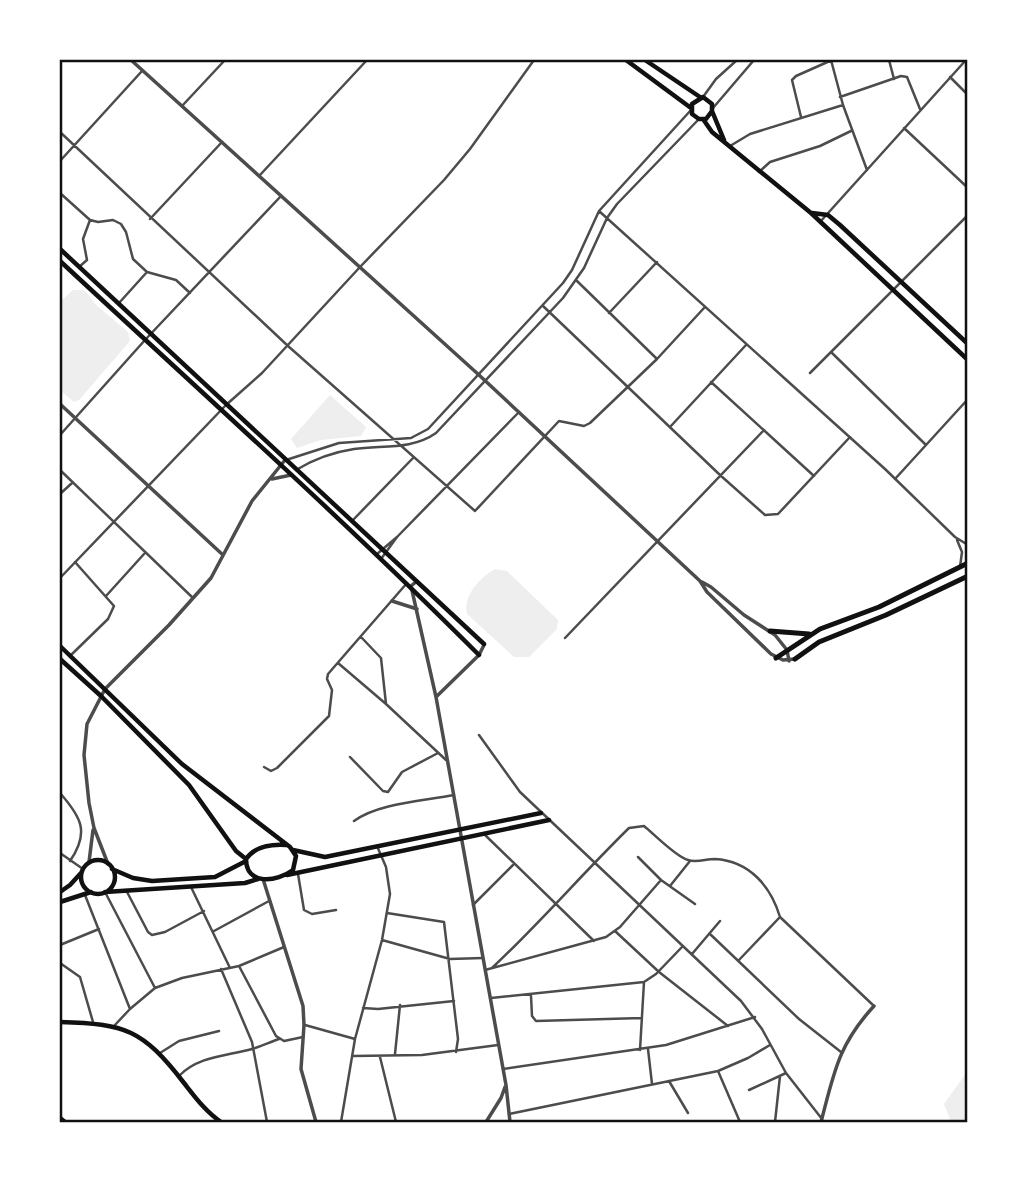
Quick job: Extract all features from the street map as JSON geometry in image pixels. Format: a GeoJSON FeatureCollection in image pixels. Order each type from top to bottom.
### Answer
{"type":"FeatureCollection","features":[{"type":"Feature","properties":{"kind":"highway"},"geometry":{"type":"LineString","coordinates":[[776,658],[812,634],[878,607],[968,563]]}},
{"type":"Feature","properties":{"kind":"highway"},"geometry":{"type":"LineString","coordinates":[[792,660],[819,642],[886,615],[968,576]]}},
{"type":"Feature","properties":{"kind":"highway"},"geometry":{"type":"LineString","coordinates":[[770,631],[812,634]]}},
{"type":"Feature","properties":{"kind":"main road"},"geometry":{"type":"LineString","coordinates":[[626,60],[691,109],[712,132],[811,213],[968,359]]}},
{"type":"Feature","properties":{"kind":"main road"},"geometry":{"type":"LineString","coordinates":[[645,60],[710,101],[728,145]]}},
{"type":"Feature","properties":{"kind":"main road"},"geometry":{"type":"LineString","coordinates":[[691,109],[694,101],[702,97]]}},
{"type":"Feature","properties":{"kind":"main road"},"geometry":{"type":"LineString","coordinates":[[701,119],[709,117],[713,109]]}},
{"type":"Feature","properties":{"kind":"main road"},"geometry":{"type":"LineString","coordinates":[[811,213],[828,215],[968,344]]}},
{"type":"Feature","properties":{"kind":"main road"},"geometry":{"type":"LineString","coordinates":[[60,249],[226,405],[293,475],[479,655]]}},
{"type":"Feature","properties":{"kind":"main road"},"geometry":{"type":"LineString","coordinates":[[60,261],[220,411],[296,470],[484,644]]}},
{"type":"Feature","properties":{"kind":"main road"},"geometry":{"type":"LineString","coordinates":[[60,646],[182,764],[293,850],[325,856],[541,813]]}},
{"type":"Feature","properties":{"kind":"main road"},"geometry":{"type":"LineString","coordinates":[[60,659],[101,696],[189,785],[236,851],[246,860],[249,873],[262,879]]}},
{"type":"Feature","properties":{"kind":"main road"},"geometry":{"type":"LineString","coordinates":[[60,902],[91,892],[246,883],[549,820]]}},
{"type":"Feature","properties":{"kind":"main road"},"geometry":{"type":"LineString","coordinates":[[60,892],[70,885],[89,862],[99,860],[133,878],[152,881],[215,877],[246,860],[254,850],[286,845]]}},
{"type":"Feature","properties":{"kind":"main road"},"geometry":{"type":"LineString","coordinates":[[286,875],[296,864],[293,850]]}},
{"type":"Feature","properties":{"kind":"main road"},"geometry":{"type":"LineString","coordinates":[[106,892],[114,882],[112,869]]}},
{"type":"Feature","properties":{"kind":"main road"},"geometry":{"type":"LineString","coordinates":[[82,870],[81,882],[91,892]]}},
{"type":"Feature","properties":{"kind":"main road"},"geometry":{"type":"LineString","coordinates":[[60,1022],[114,1026],[136,1035],[160,1053],[217,1121]]}},
{"type":"Feature","properties":{"kind":"main road"},"geometry":{"type":"LineString","coordinates":[[60,1118],[65,1122]]}},
{"type":"Feature","properties":{"kind":"street"},"geometry":{"type":"LineString","coordinates":[[131,60],[545,436],[700,582],[707,592],[776,658],[792,660],[788,650],[770,631],[752,622],[711,587],[700,582]]}},
{"type":"Feature","properties":{"kind":"street"},"geometry":{"type":"LineString","coordinates":[[182,106],[225,60]]}},
{"type":"Feature","properties":{"kind":"street"},"geometry":{"type":"LineString","coordinates":[[260,175],[367,60]]}},
{"type":"Feature","properties":{"kind":"street"},"geometry":{"type":"LineString","coordinates":[[60,579],[220,411],[288,346],[444,180],[470,149],[534,60]]}},
{"type":"Feature","properties":{"kind":"street"},"geometry":{"type":"LineString","coordinates":[[702,97],[716,79],[737,60]]}},
{"type":"Feature","properties":{"kind":"street"},"geometry":{"type":"LineString","coordinates":[[713,109],[754,60]]}},
{"type":"Feature","properties":{"kind":"street"},"geometry":{"type":"LineString","coordinates":[[802,118],[792,80],[796,75],[832,60],[840,97],[867,170]]}},
{"type":"Feature","properties":{"kind":"street"},"geometry":{"type":"LineString","coordinates":[[889,60],[894,79]]}},
{"type":"Feature","properties":{"kind":"street"},"geometry":{"type":"LineString","coordinates":[[820,222],[966,60]]}},
{"type":"Feature","properties":{"kind":"street"},"geometry":{"type":"LineString","coordinates":[[60,161],[143,70]]}},
{"type":"Feature","properties":{"kind":"street"},"geometry":{"type":"LineString","coordinates":[[840,97],[907,77],[920,109]]}},
{"type":"Feature","properties":{"kind":"street"},"geometry":{"type":"LineString","coordinates":[[950,77],[968,95]]}},
{"type":"Feature","properties":{"kind":"street"},"geometry":{"type":"LineString","coordinates":[[728,145],[750,134],[843,105]]}},
{"type":"Feature","properties":{"kind":"street"},"geometry":{"type":"LineString","coordinates":[[108,864],[94,828],[84,746],[87,724],[106,689],[211,578],[253,501],[283,462],[339,443],[411,438],[429,429],[572,271],[598,211],[691,109]]}},
{"type":"Feature","properties":{"kind":"street"},"geometry":{"type":"LineString","coordinates":[[296,470],[336,453],[353,449],[400,446],[426,440],[436,433],[551,313],[576,281],[607,218],[617,204],[701,119]]}},
{"type":"Feature","properties":{"kind":"street"},"geometry":{"type":"LineString","coordinates":[[904,128],[968,188]]}},
{"type":"Feature","properties":{"kind":"street"},"geometry":{"type":"LineString","coordinates":[[759,172],[771,162],[820,146],[852,130]]}},
{"type":"Feature","properties":{"kind":"street"},"geometry":{"type":"LineString","coordinates":[[60,132],[209,274],[475,511],[559,421],[584,426],[590,423],[657,359],[704,308]]}},
{"type":"Feature","properties":{"kind":"street"},"geometry":{"type":"LineString","coordinates":[[150,219],[222,142]]}},
{"type":"Feature","properties":{"kind":"street"},"geometry":{"type":"LineString","coordinates":[[60,193],[90,220],[113,220],[121,224],[133,258],[147,272],[176,280],[190,293]]}},
{"type":"Feature","properties":{"kind":"street"},"geometry":{"type":"LineString","coordinates":[[60,435],[151,333],[281,196]]}},
{"type":"Feature","properties":{"kind":"street"},"geometry":{"type":"LineString","coordinates":[[598,211],[850,437],[955,537],[968,545]]}},
{"type":"Feature","properties":{"kind":"street"},"geometry":{"type":"LineString","coordinates":[[810,373],[892,288],[968,215]]}},
{"type":"Feature","properties":{"kind":"street"},"geometry":{"type":"LineString","coordinates":[[79,267],[88,260],[84,233],[90,220]]}},
{"type":"Feature","properties":{"kind":"street"},"geometry":{"type":"LineString","coordinates":[[609,313],[657,262]]}},
{"type":"Feature","properties":{"kind":"street"},"geometry":{"type":"LineString","coordinates":[[119,303],[147,272]]}},
{"type":"Feature","properties":{"kind":"street"},"geometry":{"type":"LineString","coordinates":[[576,281],[657,359]]}},
{"type":"Feature","properties":{"kind":"street"},"geometry":{"type":"LineString","coordinates":[[542,306],[765,515],[772,516],[784,508],[850,437]]}},
{"type":"Feature","properties":{"kind":"street"},"geometry":{"type":"LineString","coordinates":[[670,428],[747,344]]}},
{"type":"Feature","properties":{"kind":"street"},"geometry":{"type":"LineString","coordinates":[[831,352],[926,445]]}},
{"type":"Feature","properties":{"kind":"street"},"geometry":{"type":"LineString","coordinates":[[711,382],[814,476]]}},
{"type":"Feature","properties":{"kind":"street"},"geometry":{"type":"LineString","coordinates":[[895,479],[968,399]]}},
{"type":"Feature","properties":{"kind":"street"},"geometry":{"type":"LineString","coordinates":[[60,404],[223,555]]}},
{"type":"Feature","properties":{"kind":"street"},"geometry":{"type":"LineString","coordinates":[[379,556],[519,412]]}},
{"type":"Feature","properties":{"kind":"street"},"geometry":{"type":"LineString","coordinates":[[565,638],[764,430]]}},
{"type":"Feature","properties":{"kind":"street"},"geometry":{"type":"LineString","coordinates":[[352,521],[414,457]]}},
{"type":"Feature","properties":{"kind":"street"},"geometry":{"type":"LineString","coordinates":[[60,470],[194,599]]}},
{"type":"Feature","properties":{"kind":"street"},"geometry":{"type":"LineString","coordinates":[[270,480],[293,475]]}},
{"type":"Feature","properties":{"kind":"street"},"geometry":{"type":"LineString","coordinates":[[60,494],[72,483]]}},
{"type":"Feature","properties":{"kind":"street"},"geometry":{"type":"LineString","coordinates":[[955,537],[962,552],[959,568]]}},
{"type":"Feature","properties":{"kind":"street"},"geometry":{"type":"LineString","coordinates":[[106,596],[145,553]]}},
{"type":"Feature","properties":{"kind":"street"},"geometry":{"type":"LineString","coordinates":[[70,656],[98,630],[113,612],[114,606],[75,562]]}},
{"type":"Feature","properties":{"kind":"street"},"geometry":{"type":"LineString","coordinates":[[264,767],[271,771],[277,768],[329,716],[332,690],[327,677],[392,601],[416,581]]}},
{"type":"Feature","properties":{"kind":"street"},"geometry":{"type":"LineString","coordinates":[[409,585],[436,697],[506,1084],[510,1122]]}},
{"type":"Feature","properties":{"kind":"street"},"geometry":{"type":"LineString","coordinates":[[392,601],[416,609]]}},
{"type":"Feature","properties":{"kind":"street"},"geometry":{"type":"LineString","coordinates":[[360,637],[381,658],[386,704]]}},
{"type":"Feature","properties":{"kind":"street"},"geometry":{"type":"LineString","coordinates":[[436,697],[479,655],[484,644]]}},
{"type":"Feature","properties":{"kind":"street"},"geometry":{"type":"LineString","coordinates":[[338,663],[448,762]]}},
{"type":"Feature","properties":{"kind":"street"},"geometry":{"type":"LineString","coordinates":[[479,735],[509,779],[541,813],[725,984],[755,1017],[786,1073],[822,1121]]}},
{"type":"Feature","properties":{"kind":"street"},"geometry":{"type":"LineString","coordinates":[[350,757],[383,791],[388,792],[402,772],[438,752]]}},
{"type":"Feature","properties":{"kind":"street"},"geometry":{"type":"LineString","coordinates":[[60,793],[75,810],[81,827],[80,844],[70,861]]}},
{"type":"Feature","properties":{"kind":"street"},"geometry":{"type":"LineString","coordinates":[[354,821],[363,814],[378,810],[454,795]]}},
{"type":"Feature","properties":{"kind":"street"},"geometry":{"type":"LineString","coordinates":[[492,968],[629,828],[644,826],[690,861],[726,860],[752,872],[770,892],[780,917],[874,1006],[854,1029],[841,1052],[822,1121]]}},
{"type":"Feature","properties":{"kind":"street"},"geometry":{"type":"LineString","coordinates":[[89,862],[94,828]]}},
{"type":"Feature","properties":{"kind":"street"},"geometry":{"type":"LineString","coordinates":[[484,834],[594,941]]}},
{"type":"Feature","properties":{"kind":"street"},"geometry":{"type":"LineString","coordinates":[[341,1122],[355,1039],[382,940],[390,894],[389,880],[377,846]]}},
{"type":"Feature","properties":{"kind":"street"},"geometry":{"type":"LineString","coordinates":[[60,853],[82,870]]}},
{"type":"Feature","properties":{"kind":"street"},"geometry":{"type":"LineString","coordinates":[[638,857],[661,880],[695,904]]}},
{"type":"Feature","properties":{"kind":"street"},"geometry":{"type":"LineString","coordinates":[[670,886],[690,861]]}},
{"type":"Feature","properties":{"kind":"street"},"geometry":{"type":"LineString","coordinates":[[473,905],[514,864]]}},
{"type":"Feature","properties":{"kind":"street"},"geometry":{"type":"LineString","coordinates":[[298,873],[304,911],[312,914],[336,910]]}},
{"type":"Feature","properties":{"kind":"street"},"geometry":{"type":"LineString","coordinates":[[262,879],[303,1006],[301,1069],[314,1121]]}},
{"type":"Feature","properties":{"kind":"street"},"geometry":{"type":"LineString","coordinates":[[485,970],[594,941],[615,931],[661,880]]}},
{"type":"Feature","properties":{"kind":"street"},"geometry":{"type":"LineString","coordinates":[[191,887],[230,968]]}},
{"type":"Feature","properties":{"kind":"street"},"geometry":{"type":"LineString","coordinates":[[125,890],[148,932],[152,934],[165,932],[204,911]]}},
{"type":"Feature","properties":{"kind":"street"},"geometry":{"type":"LineString","coordinates":[[106,892],[155,988]]}},
{"type":"Feature","properties":{"kind":"street"},"geometry":{"type":"LineString","coordinates":[[84,894],[130,1009]]}},
{"type":"Feature","properties":{"kind":"street"},"geometry":{"type":"LineString","coordinates":[[214,932],[270,901]]}},
{"type":"Feature","properties":{"kind":"street"},"geometry":{"type":"LineString","coordinates":[[387,913],[444,922],[458,1039],[456,1052]]}},
{"type":"Feature","properties":{"kind":"street"},"geometry":{"type":"LineString","coordinates":[[739,960],[780,917]]}},
{"type":"Feature","properties":{"kind":"street"},"geometry":{"type":"LineString","coordinates":[[692,954],[720,921]]}},
{"type":"Feature","properties":{"kind":"street"},"geometry":{"type":"LineString","coordinates":[[60,945],[100,929]]}},
{"type":"Feature","properties":{"kind":"street"},"geometry":{"type":"LineString","coordinates":[[615,931],[659,972],[728,1026]]}},
{"type":"Feature","properties":{"kind":"street"},"geometry":{"type":"LineString","coordinates":[[710,934],[799,1019],[841,1052]]}},
{"type":"Feature","properties":{"kind":"street"},"geometry":{"type":"LineString","coordinates":[[382,940],[450,959],[483,957]]}},
{"type":"Feature","properties":{"kind":"street"},"geometry":{"type":"LineString","coordinates":[[491,999],[644,982],[659,972],[683,946]]}},
{"type":"Feature","properties":{"kind":"street"},"geometry":{"type":"LineString","coordinates":[[114,1026],[155,988],[182,978],[239,966],[284,947]]}},
{"type":"Feature","properties":{"kind":"street"},"geometry":{"type":"LineString","coordinates":[[60,965],[80,977],[93,1023]]}},
{"type":"Feature","properties":{"kind":"street"},"geometry":{"type":"LineString","coordinates":[[239,966],[279,1039]]}},
{"type":"Feature","properties":{"kind":"street"},"geometry":{"type":"LineString","coordinates":[[221,969],[254,1049],[267,1122]]}},
{"type":"Feature","properties":{"kind":"street"},"geometry":{"type":"LineString","coordinates":[[640,1050],[644,982]]}},
{"type":"Feature","properties":{"kind":"street"},"geometry":{"type":"LineString","coordinates":[[531,996],[532,1016],[536,1021],[642,1018]]}},
{"type":"Feature","properties":{"kind":"street"},"geometry":{"type":"LineString","coordinates":[[363,1008],[378,1009],[454,1001]]}},
{"type":"Feature","properties":{"kind":"street"},"geometry":{"type":"LineString","coordinates":[[395,1056],[400,1005]]}},
{"type":"Feature","properties":{"kind":"street"},"geometry":{"type":"LineString","coordinates":[[503,1069],[648,1049],[755,1017]]}},
{"type":"Feature","properties":{"kind":"street"},"geometry":{"type":"LineString","coordinates":[[304,1025],[355,1039]]}},
{"type":"Feature","properties":{"kind":"street"},"geometry":{"type":"LineString","coordinates":[[160,1053],[179,1041],[219,1031]]}},
{"type":"Feature","properties":{"kind":"street"},"geometry":{"type":"LineString","coordinates":[[179,1076],[186,1069],[209,1059],[254,1049],[279,1039],[284,1041],[303,1037]]}},
{"type":"Feature","properties":{"kind":"street"},"geometry":{"type":"LineString","coordinates":[[353,1056],[456,1052],[498,1045]]}},
{"type":"Feature","properties":{"kind":"street"},"geometry":{"type":"LineString","coordinates":[[509,1114],[718,1071],[770,1045]]}},
{"type":"Feature","properties":{"kind":"street"},"geometry":{"type":"LineString","coordinates":[[648,1049],[652,1084]]}},
{"type":"Feature","properties":{"kind":"street"},"geometry":{"type":"LineString","coordinates":[[380,1057],[396,1122]]}},
{"type":"Feature","properties":{"kind":"street"},"geometry":{"type":"LineString","coordinates":[[718,1071],[740,1122]]}},
{"type":"Feature","properties":{"kind":"street"},"geometry":{"type":"LineString","coordinates":[[749,1090],[786,1073]]}},
{"type":"Feature","properties":{"kind":"street"},"geometry":{"type":"LineString","coordinates":[[775,1122],[780,1076]]}},
{"type":"Feature","properties":{"kind":"street"},"geometry":{"type":"LineString","coordinates":[[669,1081],[688,1112]]}},
{"type":"Feature","properties":{"kind":"street"},"geometry":{"type":"LineString","coordinates":[[485,1122],[501,1098],[506,1084]]}},
{"type":"Feature","properties":{"kind":"shaded area"},"geometry":{"type":"Polygon","coordinates":[[[73,290],[83,290],[88,294],[95,304],[128,332],[130,341],[79,400],[74,402],[60,390],[60,302],[73,290]]]}},
{"type":"Feature","properties":{"kind":"shaded area"},"geometry":{"type":"Polygon","coordinates":[[[330,395],[366,427],[361,436],[321,440],[297,448],[291,439],[330,395]]]}},
{"type":"Feature","properties":{"kind":"shaded area"},"geometry":{"type":"Polygon","coordinates":[[[495,569],[507,571],[558,620],[557,629],[529,657],[514,657],[467,614],[470,594],[483,577],[495,569]]]}},
{"type":"Feature","properties":{"kind":"shaded area"},"geometry":{"type":"Polygon","coordinates":[[[967,1072],[967,1122],[951,1122],[944,1104],[967,1072]]]}}]}
